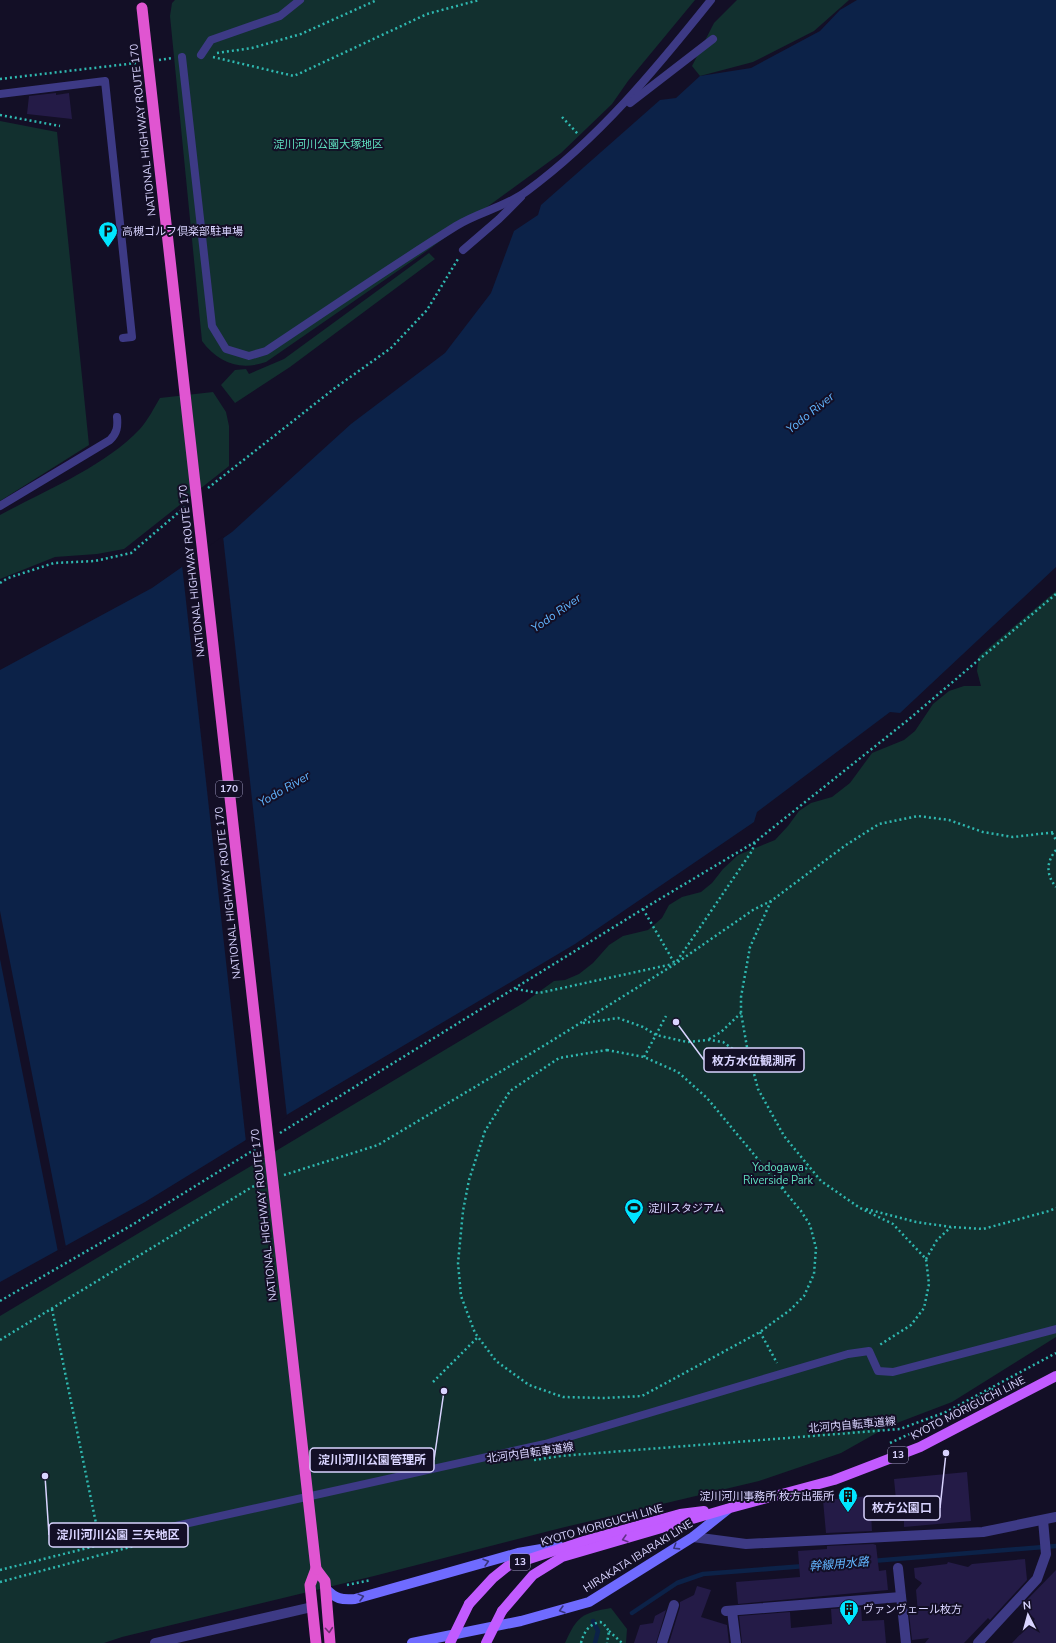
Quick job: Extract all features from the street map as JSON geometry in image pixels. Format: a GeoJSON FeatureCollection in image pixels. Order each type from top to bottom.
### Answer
{"type":"FeatureCollection","features":[{"type":"Feature","properties":{"kind":"highway","name":"NATIONAL HIGHWAY ROUTE 170"},"geometry":{"type":"LineString","coordinates":[[142,4],[316,1569],[310,1584],[315,1642]]}},
{"type":"Feature","properties":{"kind":"highway"},"geometry":{"type":"LineString","coordinates":[[316,1569],[326,1585],[330,1643]]}},
{"type":"Feature","properties":{"kind":"main road","name":"KYOTO MORIGUCHI LINE"},"geometry":{"type":"LineString","coordinates":[[486,1643],[502,1611],[532,1575],[562,1558],[730,1508],[834,1480],[920,1447],[1056,1376]]}},
{"type":"Feature","properties":{"kind":"main road","name":"KYOTO MORIGUCHI LINE"},"geometry":{"type":"LineString","coordinates":[[450,1643],[469,1604],[493,1578],[508,1566],[584,1541],[680,1514],[730,1508]]}},
{"type":"Feature","properties":{"kind":"main road","name":"HIRAKATA IBARAKI LINE"},"geometry":{"type":"LineString","coordinates":[[412,1643],[521,1622],[589,1602],[693,1537],[730,1508]]}},
{"type":"Feature","properties":{"kind":"main road"},"geometry":{"type":"LineString","coordinates":[[326,1585],[334,1597],[341,1600],[355,1599],[518,1553],[584,1541]]}},
{"type":"Feature","properties":{"kind":"street"},"geometry":{"type":"LineString","coordinates":[[693,1537],[746,1544],[983,1532],[1056,1517]]}},
{"type":"Feature","properties":{"kind":"street"},"geometry":{"type":"LineString","coordinates":[[978,1643],[1037,1579],[1046,1554],[1044,1520]]}},
{"type":"Feature","properties":{"kind":"street"},"geometry":{"type":"LineString","coordinates":[[898,1568],[906,1643]]}},
{"type":"Feature","properties":{"kind":"street"},"geometry":{"type":"LineString","coordinates":[[736,1643],[729,1611],[901,1597]]}},
{"type":"Feature","properties":{"kind":"street"},"geometry":{"type":"LineString","coordinates":[[662,1643],[674,1605]]}},
{"type":"Feature","properties":{"kind":"street"},"geometry":{"type":"LineString","coordinates":[[155,1643],[312,1607]]}},
{"type":"Feature","properties":{"kind":"lane"},"geometry":{"type":"LineString","coordinates":[[201,55],[211,40],[280,16],[300,0]]}},
{"type":"Feature","properties":{"kind":"lane"},"geometry":{"type":"LineString","coordinates":[[615,115],[711,0]]}},
{"type":"Feature","properties":{"kind":"lane"},"geometry":{"type":"LineString","coordinates":[[463,250],[499,219],[526,192],[586,142],[615,115],[713,39]]}},
{"type":"Feature","properties":{"kind":"lane"},"geometry":{"type":"LineString","coordinates":[[182,57],[212,326],[226,349],[248,356],[266,351],[458,225],[526,192]]}},
{"type":"Feature","properties":{"kind":"lane"},"geometry":{"type":"LineString","coordinates":[[0,94],[105,81],[132,337],[123,338]]}},
{"type":"Feature","properties":{"kind":"lane"},"geometry":{"type":"LineString","coordinates":[[0,506],[110,440],[116,430],[117,417]]}},
{"type":"Feature","properties":{"kind":"lane"},"geometry":{"type":"LineString","coordinates":[[153,1531],[545,1444],[848,1354],[869,1351],[878,1371],[893,1372],[1056,1329]]}},
{"type":"Feature","properties":{"kind":"path"},"geometry":{"type":"LineString","coordinates":[[201,55],[294,76],[427,14],[479,0]]}},
{"type":"Feature","properties":{"kind":"path"},"geometry":{"type":"LineString","coordinates":[[0,115],[60,126]]}},
{"type":"Feature","properties":{"kind":"path"},"geometry":{"type":"LineString","coordinates":[[562,116],[586,142]]}},
{"type":"Feature","properties":{"kind":"path"},"geometry":{"type":"LineString","coordinates":[[204,491],[335,388],[391,348],[428,310],[450,275],[463,250]]}},
{"type":"Feature","properties":{"kind":"path"},"geometry":{"type":"LineString","coordinates":[[0,583],[8,578],[54,563],[95,560],[131,553],[187,506]]}},
{"type":"Feature","properties":{"kind":"path"},"geometry":{"type":"LineString","coordinates":[[280,1134],[643,909],[755,842],[908,720],[1056,594]]}},
{"type":"Feature","properties":{"kind":"path"},"geometry":{"type":"LineString","coordinates":[[280,1176],[378,1145],[675,964],[753,910],[771,901],[846,844],[879,824],[918,816],[949,820],[982,832],[1013,836],[1054,833],[1056,840]]}},
{"type":"Feature","properties":{"kind":"path"},"geometry":{"type":"LineString","coordinates":[[515,988],[539,993],[675,964],[752,851],[755,842]]}},
{"type":"Feature","properties":{"kind":"path"},"geometry":{"type":"LineString","coordinates":[[1056,850],[1050,857],[1048,866],[1051,881],[1056,888]]}},
{"type":"Feature","properties":{"kind":"path"},"geometry":{"type":"LineString","coordinates":[[771,901],[750,947],[741,997],[741,1013],[750,1065],[758,1089],[784,1136],[821,1181],[860,1208],[893,1224],[926,1259]]}},
{"type":"Feature","properties":{"kind":"path"},"geometry":{"type":"LineString","coordinates":[[643,909],[675,964]]}},
{"type":"Feature","properties":{"kind":"path"},"geometry":{"type":"LineString","coordinates":[[709,1040],[721,1032],[741,1013]]}},
{"type":"Feature","properties":{"kind":"path"},"geometry":{"type":"LineString","coordinates":[[644,1057],[666,1016]]}},
{"type":"Feature","properties":{"kind":"path"},"geometry":{"type":"LineString","coordinates":[[580,1023],[618,1018],[643,1026],[656,1035],[687,1042],[709,1040],[723,1042],[737,1052],[750,1065]]}},
{"type":"Feature","properties":{"kind":"path"},"geometry":{"type":"LineString","coordinates":[[607,1050],[644,1057],[678,1072],[707,1098],[782,1188],[810,1225],[816,1248],[814,1274],[804,1296],[795,1306],[760,1332],[642,1396],[604,1398],[563,1397],[529,1385],[496,1361],[475,1333],[461,1296],[458,1263],[463,1211],[469,1180],[485,1131],[510,1091],[559,1058],[607,1050]]}},
{"type":"Feature","properties":{"kind":"path"},"geometry":{"type":"LineString","coordinates":[[0,1301],[132,1225],[260,1146]]}},
{"type":"Feature","properties":{"kind":"path"},"geometry":{"type":"LineString","coordinates":[[782,1188],[808,1167]]}},
{"type":"Feature","properties":{"kind":"path"},"geometry":{"type":"LineString","coordinates":[[0,1340],[252,1188],[266,1182]]}},
{"type":"Feature","properties":{"kind":"path"},"geometry":{"type":"LineString","coordinates":[[860,1208],[916,1222],[951,1227],[983,1229],[1056,1208]]}},
{"type":"Feature","properties":{"kind":"path"},"geometry":{"type":"LineString","coordinates":[[869,1351],[911,1325],[924,1308],[929,1284],[926,1259],[936,1240],[951,1227]]}},
{"type":"Feature","properties":{"kind":"path"},"geometry":{"type":"LineString","coordinates":[[52,1309],[98,1533]]}},
{"type":"Feature","properties":{"kind":"path"},"geometry":{"type":"LineString","coordinates":[[760,1332],[782,1374]]}},
{"type":"Feature","properties":{"kind":"path"},"geometry":{"type":"LineString","coordinates":[[433,1382],[478,1337]]}},
{"type":"Feature","properties":{"kind":"path","name":"北河内自転車道線"},"geometry":{"type":"LineString","coordinates":[[532,1460],[560,1456],[900,1429],[946,1412],[1056,1353]]}},
{"type":"Feature","properties":{"kind":"path"},"geometry":{"type":"LineString","coordinates":[[884,1446],[940,1420],[1020,1373]]}},
{"type":"Feature","properties":{"kind":"path"},"geometry":{"type":"LineString","coordinates":[[0,1570],[19,1563],[153,1531]]}},
{"type":"Feature","properties":{"kind":"path"},"geometry":{"type":"LineString","coordinates":[[0,1582],[154,1541]]}},
{"type":"Feature","properties":{"kind":"path"},"geometry":{"type":"LineString","coordinates":[[341,1587],[372,1580]]}},
{"type":"Feature","properties":{"kind":"path"},"geometry":{"type":"LineString","coordinates":[[580,1643],[585,1631],[595,1623],[603,1623],[622,1643]]}},
{"type":"Feature","properties":{"kind":"path"},"geometry":{"type":"LineString","coordinates":[[607,1643],[609,1631]]}},
{"type":"Feature","properties":{"kind":"green space","name":"淀川河川公園大塚地区"},"geometry":{"type":"Polygon","coordinates":[[[175,0],[695,0],[628,81],[612,104],[561,153],[428,250],[266,362],[247,366],[222,360],[208,349],[202,341],[170,16],[172,3],[175,0]]]}},
{"type":"Feature","properties":{"kind":"green space"},"geometry":{"type":"Polygon","coordinates":[[[737,0],[849,0],[814,31],[753,62],[700,76],[692,66],[714,23],[737,0]]]}},
{"type":"Feature","properties":{"kind":"green space"},"geometry":{"type":"Polygon","coordinates":[[[0,121],[57,132],[89,445],[0,501],[0,121]]]}},
{"type":"Feature","properties":{"kind":"green space"},"geometry":{"type":"Polygon","coordinates":[[[429,253],[435,259],[290,367],[235,403],[221,385],[235,370],[246,369],[249,374],[284,359],[429,253]]]}},
{"type":"Feature","properties":{"kind":"green space"},"geometry":{"type":"Polygon","coordinates":[[[213,392],[226,412],[229,426],[229,466],[124,549],[97,554],[55,557],[0,579],[0,515],[74,477],[126,443],[140,429],[160,398],[213,392]]]}},
{"type":"Feature","properties":{"kind":"green space","name":"Yodogawa Riverside Park"},"geometry":{"type":"Polygon","coordinates":[[[1056,591],[1056,1337],[952,1402],[889,1426],[841,1453],[759,1481],[561,1528],[374,1576],[122,1637],[104,1643],[0,1643],[0,1316],[525,1002],[554,981],[565,980],[579,974],[593,963],[609,945],[623,936],[648,930],[662,918],[669,905],[682,897],[701,892],[712,883],[723,869],[738,855],[775,840],[799,811],[811,803],[832,797],[850,783],[872,753],[904,740],[915,731],[933,704],[949,691],[964,686],[981,686],[977,671],[979,656],[1056,591]]]}},
{"type":"Feature","properties":{"kind":"green space"},"geometry":{"type":"Polygon","coordinates":[[[611,1608],[627,1629],[626,1643],[565,1643],[573,1627],[582,1617],[593,1612],[611,1608]]]}},
{"type":"Feature","properties":{"kind":"water","name":"Yodo River"},"geometry":{"type":"Polygon","coordinates":[[[857,0],[1056,0],[1056,567],[900,713],[890,712],[757,812],[754,822],[575,944],[293,1111],[145,1202],[0,1282],[0,670],[152,588],[232,532],[351,424],[445,353],[491,293],[514,231],[538,215],[541,205],[660,100],[676,98],[700,76],[751,68],[820,31],[840,10],[857,0]]]}},
{"type":"Feature","properties":{"kind":"pier"},"geometry":{"type":"Polygon","coordinates":[[[223,536],[287,1117],[246,1142],[182,565],[223,536]]]}},
{"type":"Feature","properties":{"kind":"pier"},"geometry":{"type":"Polygon","coordinates":[[[0,911],[66,1247],[58,1252],[0,959],[0,911]]]}},
{"type":"Feature","properties":{"kind":"building"},"geometry":{"type":"Polygon","coordinates":[[[56,93],[56,95],[69,93],[72,119],[27,114],[29,96],[56,93]]]}},
{"type":"Feature","properties":{"kind":"building"},"geometry":{"type":"Polygon","coordinates":[[[967,1472],[971,1521],[904,1527],[904,1521],[898,1521],[894,1479],[967,1472]]]}},
{"type":"Feature","properties":{"kind":"building","name":"淀川河川事務所 枚方出張所"},"geometry":{"type":"Polygon","coordinates":[[[870,1496],[872,1531],[826,1533],[823,1500],[870,1496]]]}},
{"type":"Feature","properties":{"kind":"building"},"geometry":{"type":"Polygon","coordinates":[[[876,1545],[879,1571],[886,1570],[888,1590],[738,1604],[736,1582],[800,1577],[798,1551],[827,1549],[827,1546],[876,1545]]]}},
{"type":"Feature","properties":{"kind":"building"},"geometry":{"type":"Polygon","coordinates":[[[1025,1559],[1027,1580],[990,1620],[988,1618],[964,1643],[925,1643],[929,1638],[912,1640],[909,1614],[918,1613],[916,1590],[922,1583],[915,1578],[914,1568],[947,1564],[948,1562],[968,1567],[972,1564],[1025,1559]]]}},
{"type":"Feature","properties":{"kind":"building"},"geometry":{"type":"Polygon","coordinates":[[[1056,1570],[1056,1643],[1012,1643],[1035,1619],[1021,1606],[1056,1570]]]}},
{"type":"Feature","properties":{"kind":"building"},"geometry":{"type":"Polygon","coordinates":[[[697,1586],[711,1590],[701,1617],[727,1625],[729,1643],[669,1643],[680,1607],[680,1602],[694,1595],[697,1586]]]}},
{"type":"Feature","properties":{"kind":"building"},"geometry":{"type":"Polygon","coordinates":[[[861,1607],[862,1621],[884,1620],[886,1643],[742,1643],[739,1616],[790,1612],[791,1628],[832,1624],[831,1609],[861,1607]]]}},
{"type":"Feature","properties":{"kind":"building"},"geometry":{"type":"Polygon","coordinates":[[[666,1610],[656,1643],[634,1643],[640,1625],[653,1623],[655,1616],[666,1610]]]}},
{"type":"Feature","properties":{"kind":"waterway","name":"幹線用水路"},"geometry":{"type":"LineString","coordinates":[[872,1561],[1056,1546]]}},
{"type":"Feature","properties":{"kind":"waterway","name":"幹線用水路"},"geometry":{"type":"LineString","coordinates":[[632,1613],[677,1583],[703,1574],[805,1566]]}},
{"type":"Feature","properties":{"kind":"waterway","name":"幹線用水路"},"geometry":{"type":"LineString","coordinates":[[593,1621],[598,1631],[595,1643]]}},
{"type":"Feature","properties":{"kind":"place","name":"高槻ゴルフ倶楽部駐車場"},"geometry":{"type":"Point","coordinates":[108,248]}},
{"type":"Feature","properties":{"kind":"place","name":"枚方水位観測所"},"geometry":{"type":"Point","coordinates":[676,1022]}},
{"type":"Feature","properties":{"kind":"place","name":"淀川スタジアム"},"geometry":{"type":"Point","coordinates":[634,1225]}},
{"type":"Feature","properties":{"kind":"place","name":"淀川河川公園管理所"},"geometry":{"type":"Point","coordinates":[444,1391]}},
{"type":"Feature","properties":{"kind":"place","name":"枚方公園口"},"geometry":{"type":"Point","coordinates":[946,1453]}},
{"type":"Feature","properties":{"kind":"place","name":"淀川河川公園 三矢地区"},"geometry":{"type":"Point","coordinates":[45,1476]}},
{"type":"Feature","properties":{"kind":"place","name":"淀川河川事務所 枚方出張所"},"geometry":{"type":"Point","coordinates":[848,1513]}},
{"type":"Feature","properties":{"kind":"place","name":"ヴァンヴェール枚方"},"geometry":{"type":"Point","coordinates":[849,1626]}}]}
